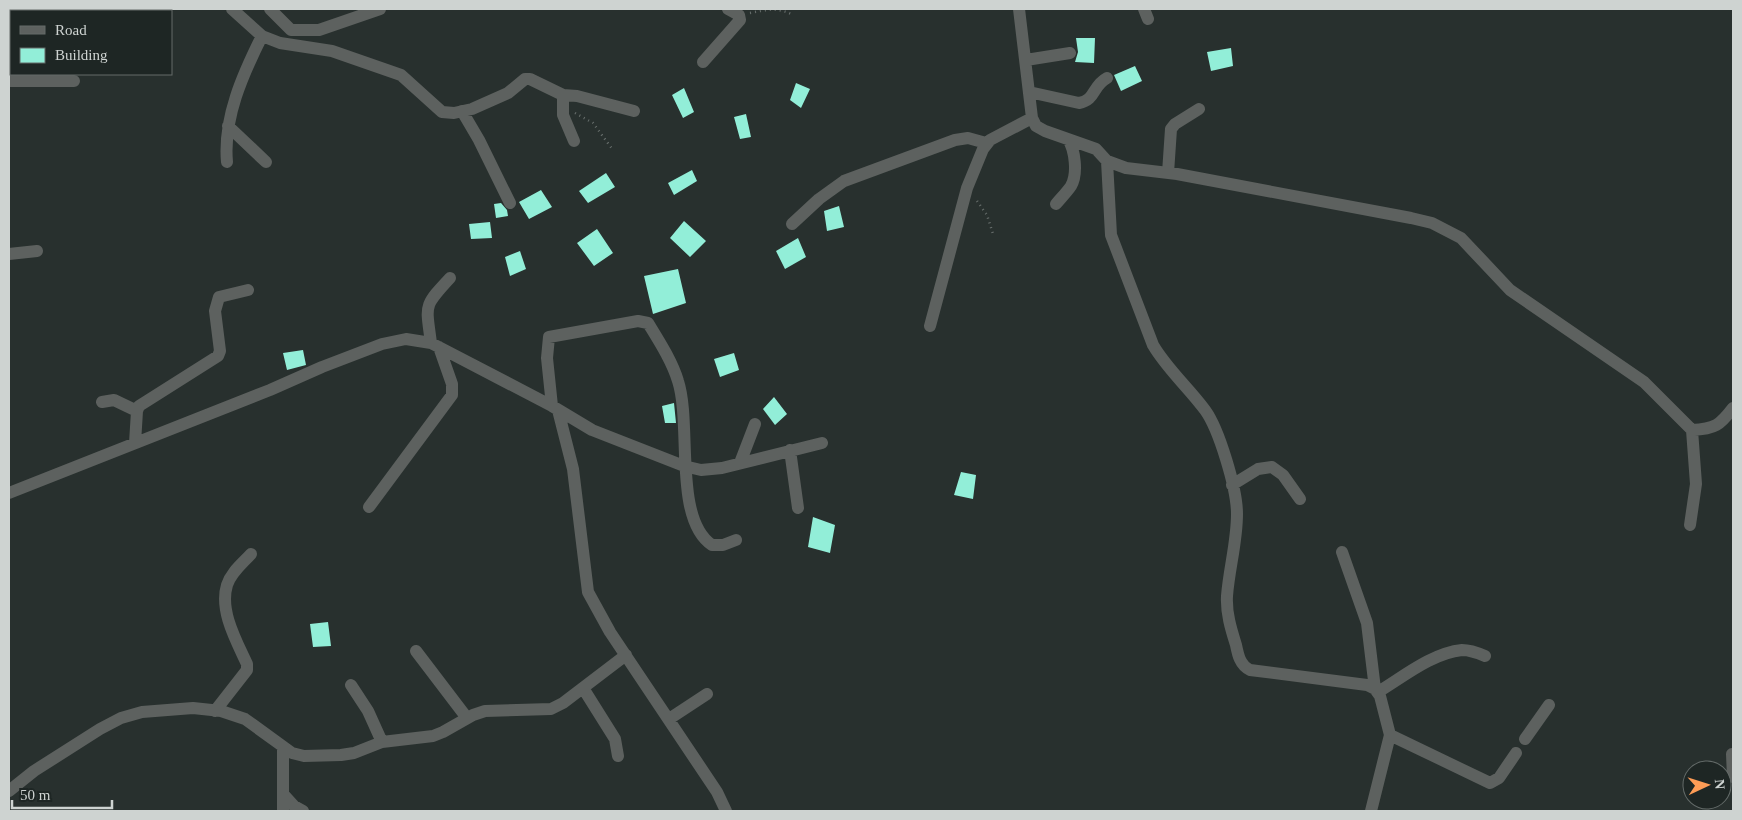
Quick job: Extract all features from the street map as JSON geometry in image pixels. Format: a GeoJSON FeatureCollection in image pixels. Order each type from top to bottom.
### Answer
{"type":"FeatureCollection","features":[{"type":"Feature","properties":{"kind":"street"},"geometry":{"type":"LineString","coordinates":[[232,9],[262,36],[280,43],[332,51],[401,75],[442,112],[472,109],[508,93],[525,79],[536,81],[563,101]]}},
{"type":"Feature","properties":{"kind":"street"},"geometry":{"type":"LineString","coordinates":[[270,9],[291,30],[319,30],[380,9]]}},
{"type":"Feature","properties":{"kind":"street"},"geometry":{"type":"LineString","coordinates":[[1019,9],[1032,118],[1036,126],[1096,149],[1107,161],[1126,168],[1168,173],[1432,223],[1461,238],[1510,290],[1644,382],[1692,430],[1696,484],[1690,525]]}},
{"type":"Feature","properties":{"kind":"street"},"geometry":{"type":"LineString","coordinates":[[703,62],[737,26],[740,20],[734,12]]}},
{"type":"Feature","properties":{"kind":"street"},"geometry":{"type":"LineString","coordinates":[[228,162],[226,147],[228,126],[240,86],[262,36]]}},
{"type":"Feature","properties":{"kind":"street"},"geometry":{"type":"LineString","coordinates":[[1026,60],[1070,53]]}},
{"type":"Feature","properties":{"kind":"street"},"geometry":{"type":"LineString","coordinates":[[1029,92],[1079,103],[1086,102],[1091,99],[1098,83],[1107,78]]}},
{"type":"Feature","properties":{"kind":"street"},"geometry":{"type":"LineString","coordinates":[[9,81],[74,81]]}},
{"type":"Feature","properties":{"kind":"street"},"geometry":{"type":"LineString","coordinates":[[563,101],[577,96],[634,111]]}},
{"type":"Feature","properties":{"kind":"street"},"geometry":{"type":"LineString","coordinates":[[563,101],[563,115],[574,141]]}},
{"type":"Feature","properties":{"kind":"street"},"geometry":{"type":"LineString","coordinates":[[1168,173],[1171,130],[1175,124],[1199,109]]}},
{"type":"Feature","properties":{"kind":"street"},"geometry":{"type":"LineString","coordinates":[[462,111],[479,140],[510,203]]}},
{"type":"Feature","properties":{"kind":"street"},"geometry":{"type":"LineString","coordinates":[[930,326],[968,188],[986,143],[1032,118]]}},
{"type":"Feature","properties":{"kind":"street"},"geometry":{"type":"LineString","coordinates":[[228,126],[266,162]]}},
{"type":"Feature","properties":{"kind":"street"},"geometry":{"type":"LineString","coordinates":[[792,224],[844,181],[955,140],[968,138],[986,143]]}},
{"type":"Feature","properties":{"kind":"street"},"geometry":{"type":"LineString","coordinates":[[1056,204],[1073,184],[1075,174],[1073,146],[1068,139]]}},
{"type":"Feature","properties":{"kind":"street"},"geometry":{"type":"LineString","coordinates":[[1107,161],[1111,235],[1153,345],[1161,359],[1205,410],[1216,430],[1232,485],[1237,515],[1227,597],[1228,614],[1239,659],[1244,667],[1250,670],[1367,685],[1377,690]]}},
{"type":"Feature","properties":{"kind":"street"},"geometry":{"type":"LineString","coordinates":[[9,254],[37,251]]}},
{"type":"Feature","properties":{"kind":"street"},"geometry":{"type":"LineString","coordinates":[[369,507],[452,395],[452,384],[435,345],[427,308],[430,299],[450,278]]}},
{"type":"Feature","properties":{"kind":"street"},"geometry":{"type":"LineString","coordinates":[[135,442],[136,411],[139,406],[218,356],[220,351],[215,311],[216,302],[219,297],[224,294],[248,290]]}},
{"type":"Feature","properties":{"kind":"street"},"geometry":{"type":"LineString","coordinates":[[726,811],[717,792],[593,604],[586,584],[573,469],[555,408],[547,358],[549,337],[638,321],[648,323],[678,380],[684,412],[686,449],[684,466],[687,490],[700,533],[712,545],[723,545],[736,540]]}},
{"type":"Feature","properties":{"kind":"street"},"geometry":{"type":"LineString","coordinates":[[9,493],[382,344],[406,339],[435,345],[555,408],[592,430],[684,466],[701,470],[722,468],[822,443]]}},
{"type":"Feature","properties":{"kind":"street"},"geometry":{"type":"LineString","coordinates":[[102,402],[114,400],[136,411]]}},
{"type":"Feature","properties":{"kind":"street"},"geometry":{"type":"LineString","coordinates":[[1692,430],[1708,429],[1721,423],[1733,408]]}},
{"type":"Feature","properties":{"kind":"street"},"geometry":{"type":"LineString","coordinates":[[740,463],[755,424]]}},
{"type":"Feature","properties":{"kind":"street"},"geometry":{"type":"LineString","coordinates":[[790,450],[798,508]]}},
{"type":"Feature","properties":{"kind":"street"},"geometry":{"type":"LineString","coordinates":[[1232,485],[1258,469],[1272,467],[1283,475],[1300,499]]}},
{"type":"Feature","properties":{"kind":"street"},"geometry":{"type":"LineString","coordinates":[[1342,552],[1367,623],[1377,690],[1390,735],[1371,811]]}},
{"type":"Feature","properties":{"kind":"street"},"geometry":{"type":"LineString","coordinates":[[215,711],[247,670],[247,664],[230,624],[226,602],[227,585],[234,572],[251,554]]}},
{"type":"Feature","properties":{"kind":"street"},"geometry":{"type":"LineString","coordinates":[[416,651],[467,718]]}},
{"type":"Feature","properties":{"kind":"street"},"geometry":{"type":"LineString","coordinates":[[1377,690],[1423,665],[1457,651],[1472,651],[1485,656]]}},
{"type":"Feature","properties":{"kind":"street"},"geometry":{"type":"LineString","coordinates":[[9,791],[34,771],[121,718],[142,712],[193,708],[215,711],[246,719],[268,733],[292,753],[304,756],[341,755],[354,753],[382,742],[433,736],[467,718],[486,711],[551,709],[626,655]]}},
{"type":"Feature","properties":{"kind":"street"},"geometry":{"type":"LineString","coordinates":[[351,685],[368,711],[382,742]]}},
{"type":"Feature","properties":{"kind":"street"},"geometry":{"type":"LineString","coordinates":[[582,688],[615,739],[618,756]]}},
{"type":"Feature","properties":{"kind":"street"},"geometry":{"type":"LineString","coordinates":[[669,719],[707,694]]}},
{"type":"Feature","properties":{"kind":"street"},"geometry":{"type":"LineString","coordinates":[[1525,739],[1550,705]]}},
{"type":"Feature","properties":{"kind":"street"},"geometry":{"type":"LineString","coordinates":[[1390,735],[1490,783],[1499,778],[1516,753]]}},
{"type":"Feature","properties":{"kind":"street"},"geometry":{"type":"LineString","coordinates":[[283,747],[283,811]]}},
{"type":"Feature","properties":{"kind":"street"},"geometry":{"type":"LineString","coordinates":[[1732,754],[1733,777]]}},
{"type":"Feature","properties":{"kind":"street"},"geometry":{"type":"LineString","coordinates":[[284,795],[294,806],[303,811]]}},
{"type":"Feature","properties":{"kind":"path"},"geometry":{"type":"LineString","coordinates":[[734,12],[782,9],[791,14]]}},
{"type":"Feature","properties":{"kind":"path"},"geometry":{"type":"LineString","coordinates":[[563,101],[593,123],[613,150]]}},
{"type":"Feature","properties":{"kind":"path"},"geometry":{"type":"LineString","coordinates":[[968,188],[988,215],[993,234]]}},
{"type":"Feature","properties":{"kind":"building"},"geometry":{"type":"Polygon","coordinates":[[[1076,38],[1095,38],[1094,63],[1075,62],[1078,52],[1076,38]]]}},
{"type":"Feature","properties":{"kind":"building"},"geometry":{"type":"Polygon","coordinates":[[[1231,48],[1233,66],[1211,71],[1207,52],[1231,48]]]}},
{"type":"Feature","properties":{"kind":"building"},"geometry":{"type":"Polygon","coordinates":[[[1135,66],[1142,81],[1121,91],[1114,75],[1135,66]]]}},
{"type":"Feature","properties":{"kind":"building"},"geometry":{"type":"Polygon","coordinates":[[[796,83],[810,89],[801,108],[790,100],[796,83]]]}},
{"type":"Feature","properties":{"kind":"building"},"geometry":{"type":"Polygon","coordinates":[[[684,88],[694,112],[683,118],[672,95],[684,88]]]}},
{"type":"Feature","properties":{"kind":"building"},"geometry":{"type":"Polygon","coordinates":[[[746,114],[751,137],[740,139],[734,117],[746,114]]]}},
{"type":"Feature","properties":{"kind":"building"},"geometry":{"type":"Polygon","coordinates":[[[692,170],[697,181],[674,195],[668,183],[692,170]]]}},
{"type":"Feature","properties":{"kind":"building"},"geometry":{"type":"Polygon","coordinates":[[[606,173],[615,187],[588,203],[579,191],[606,173]]]}},
{"type":"Feature","properties":{"kind":"building"},"geometry":{"type":"Polygon","coordinates":[[[541,190],[552,207],[529,219],[519,202],[541,190]]]}},
{"type":"Feature","properties":{"kind":"building"},"geometry":{"type":"Polygon","coordinates":[[[501,203],[507,210],[508,216],[496,218],[494,204],[501,203]]]}},
{"type":"Feature","properties":{"kind":"building"},"geometry":{"type":"Polygon","coordinates":[[[839,206],[844,227],[827,231],[824,211],[839,206]]]}},
{"type":"Feature","properties":{"kind":"building"},"geometry":{"type":"Polygon","coordinates":[[[684,221],[706,241],[690,257],[670,238],[684,221]]]}},
{"type":"Feature","properties":{"kind":"building"},"geometry":{"type":"Polygon","coordinates":[[[490,222],[492,238],[471,239],[469,224],[490,222]]]}},
{"type":"Feature","properties":{"kind":"building"},"geometry":{"type":"Polygon","coordinates":[[[597,229],[613,253],[594,266],[577,243],[597,229]]]}},
{"type":"Feature","properties":{"kind":"building"},"geometry":{"type":"Polygon","coordinates":[[[798,238],[806,257],[785,269],[776,251],[798,238]]]}},
{"type":"Feature","properties":{"kind":"building"},"geometry":{"type":"Polygon","coordinates":[[[520,251],[526,269],[510,276],[505,257],[520,251]]]}},
{"type":"Feature","properties":{"kind":"building"},"geometry":{"type":"Polygon","coordinates":[[[678,269],[686,303],[653,314],[644,276],[678,269]]]}},
{"type":"Feature","properties":{"kind":"building"},"geometry":{"type":"Polygon","coordinates":[[[303,350],[306,365],[287,370],[283,353],[303,350]]]}},
{"type":"Feature","properties":{"kind":"building"},"geometry":{"type":"Polygon","coordinates":[[[734,353],[739,370],[720,377],[714,359],[734,353]]]}},
{"type":"Feature","properties":{"kind":"building"},"geometry":{"type":"Polygon","coordinates":[[[774,397],[787,414],[775,425],[763,409],[774,397]]]}},
{"type":"Feature","properties":{"kind":"building"},"geometry":{"type":"Polygon","coordinates":[[[674,403],[676,423],[665,423],[662,406],[674,403]]]}},
{"type":"Feature","properties":{"kind":"building"},"geometry":{"type":"Polygon","coordinates":[[[961,472],[976,475],[973,499],[954,495],[961,472]]]}},
{"type":"Feature","properties":{"kind":"building"},"geometry":{"type":"Polygon","coordinates":[[[813,517],[835,525],[830,553],[808,547],[813,517]]]}},
{"type":"Feature","properties":{"kind":"building"},"geometry":{"type":"Polygon","coordinates":[[[328,622],[331,646],[313,647],[310,624],[328,622]]]}}]}
